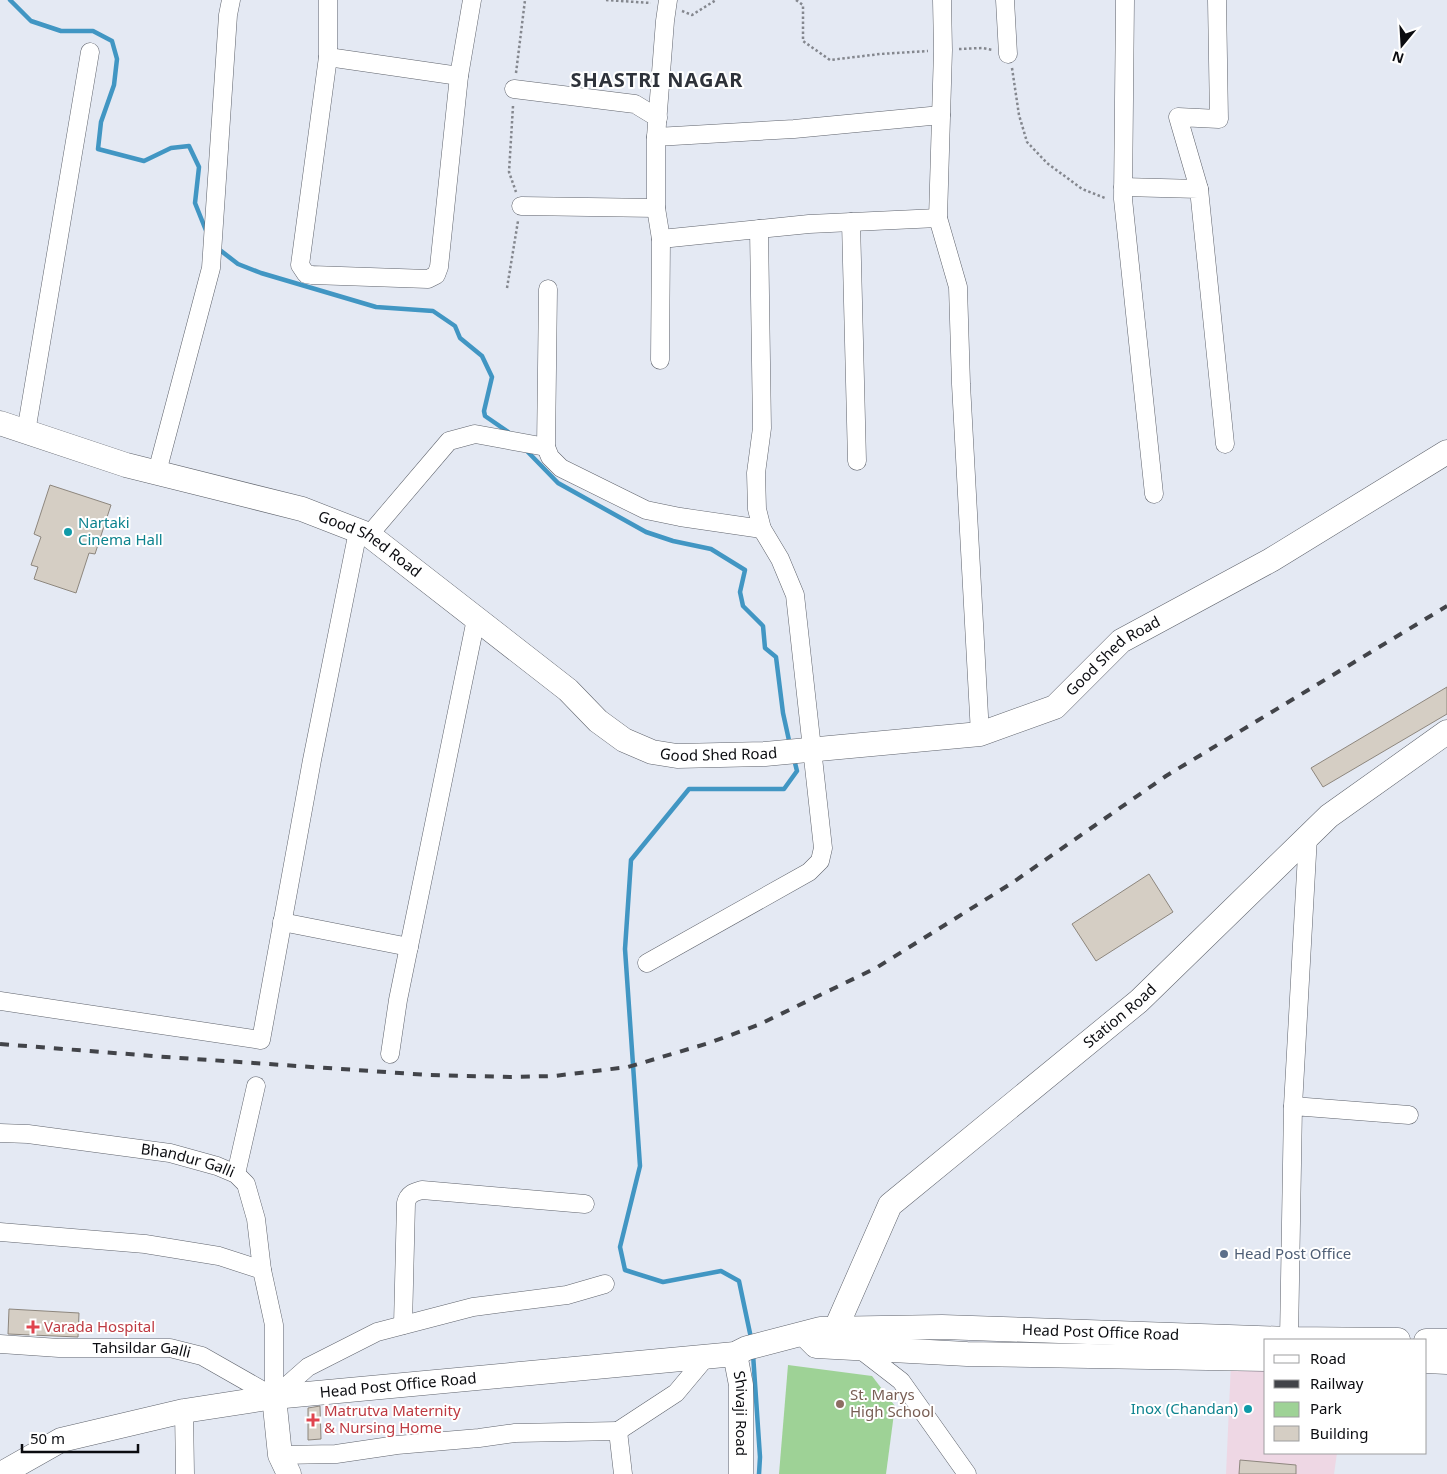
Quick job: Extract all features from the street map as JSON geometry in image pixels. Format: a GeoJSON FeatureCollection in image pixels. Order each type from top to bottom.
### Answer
{"type":"FeatureCollection","features":[{"type":"Feature","properties":{"kind":"street"},"geometry":{"type":"LineString","coordinates":[[157,472],[211,268],[228,15],[231,0]]}},
{"type":"Feature","properties":{"kind":"street"},"geometry":{"type":"LineString","coordinates":[[328,0],[328,57],[300,260],[303,271],[306,274],[312,275],[428,279],[436,275],[440,267],[459,76],[472,0]]}},
{"type":"Feature","properties":{"kind":"street"},"geometry":{"type":"LineString","coordinates":[[660,360],[661,239],[656,208],[656,137],[668,0]]}},
{"type":"Feature","properties":{"kind":"street"},"geometry":{"type":"LineString","coordinates":[[942,0],[943,50],[938,218],[958,287],[961,384],[980,734]]}},
{"type":"Feature","properties":{"kind":"street"},"geometry":{"type":"LineString","coordinates":[[1005,0],[1008,54]]}},
{"type":"Feature","properties":{"kind":"street"},"geometry":{"type":"LineString","coordinates":[[1125,0],[1123,187],[1154,494]]}},
{"type":"Feature","properties":{"kind":"street"},"geometry":{"type":"LineString","coordinates":[[1217,0],[1219,119],[1178,117],[1199,189],[1225,444]]}},
{"type":"Feature","properties":{"kind":"street"},"geometry":{"type":"LineString","coordinates":[[26,432],[90,52]]}},
{"type":"Feature","properties":{"kind":"street"},"geometry":{"type":"LineString","coordinates":[[328,57],[459,76]]}},
{"type":"Feature","properties":{"kind":"street"},"geometry":{"type":"LineString","coordinates":[[514,89],[635,104],[658,118]]}},
{"type":"Feature","properties":{"kind":"street"},"geometry":{"type":"LineString","coordinates":[[656,137],[794,129],[941,115]]}},
{"type":"Feature","properties":{"kind":"street"},"geometry":{"type":"LineString","coordinates":[[1123,187],[1199,189]]}},
{"type":"Feature","properties":{"kind":"street"},"geometry":{"type":"LineString","coordinates":[[521,206],[656,208]]}},
{"type":"Feature","properties":{"kind":"street"},"geometry":{"type":"LineString","coordinates":[[661,239],[851,222],[938,218]]}},
{"type":"Feature","properties":{"kind":"street"},"geometry":{"type":"LineString","coordinates":[[851,222],[857,461]]}},
{"type":"Feature","properties":{"kind":"street"},"geometry":{"type":"LineString","coordinates":[[647,963],[809,872],[820,861],[823,848],[798,751],[795,595],[780,559],[762,529],[757,509],[756,473],[762,428],[759,229]]}},
{"type":"Feature","properties":{"kind":"street"},"geometry":{"type":"LineString","coordinates":[[548,289],[546,447],[550,457],[562,468],[646,510],[762,529]]}},
{"type":"Feature","properties":{"kind":"street","name":"Good Shed Road"},"geometry":{"type":"LineString","coordinates":[[0,423],[126,465],[302,509],[364,533],[568,690],[598,721],[624,740],[652,752],[678,756],[798,751],[980,734],[1055,706],[1121,641],[1271,560],[1447,452]]}},
{"type":"Feature","properties":{"kind":"street"},"geometry":{"type":"LineString","coordinates":[[0,1000],[261,1040],[312,760],[364,533],[449,441],[475,434],[546,447]]}},
{"type":"Feature","properties":{"kind":"street"},"geometry":{"type":"LineString","coordinates":[[390,1054],[398,1000],[476,619]]}},
{"type":"Feature","properties":{"kind":"street","name":"Station Road"},"geometry":{"type":"LineString","coordinates":[[836,1328],[890,1205],[1139,1001],[1329,816],[1447,732]]}},
{"type":"Feature","properties":{"kind":"street"},"geometry":{"type":"LineString","coordinates":[[1289,1339],[1293,1106],[1308,836]]}},
{"type":"Feature","properties":{"kind":"street"},"geometry":{"type":"LineString","coordinates":[[282,922],[409,947]]}},
{"type":"Feature","properties":{"kind":"street"},"geometry":{"type":"LineString","coordinates":[[236,1174],[256,1086]]}},
{"type":"Feature","properties":{"kind":"street"},"geometry":{"type":"LineString","coordinates":[[1293,1106],[1409,1115]]}},
{"type":"Feature","properties":{"kind":"street","name":"Bhandur Galli"},"geometry":{"type":"LineString","coordinates":[[0,1133],[28,1134],[170,1153],[217,1166],[236,1174],[246,1184],[256,1219],[262,1270],[274,1325],[274,1397]]}},
{"type":"Feature","properties":{"kind":"street"},"geometry":{"type":"LineString","coordinates":[[403,1325],[406,1203],[407,1198],[411,1194],[422,1190],[585,1204]]}},
{"type":"Feature","properties":{"kind":"street"},"geometry":{"type":"LineString","coordinates":[[0,1232],[145,1244],[219,1256],[262,1270]]}},
{"type":"Feature","properties":{"kind":"street"},"geometry":{"type":"LineString","coordinates":[[605,1284],[567,1295],[473,1307],[377,1332],[308,1366],[274,1397],[285,1464],[397,1445],[515,1433],[618,1431],[676,1393],[707,1356]]}},
{"type":"Feature","properties":{"kind":"street","name":"Head Post Office Road"},"geometry":{"type":"LineString","coordinates":[[0,1474],[61,1440],[184,1411],[274,1397],[707,1356],[750,1348],[820,1329],[942,1327],[1289,1339]]}},
{"type":"Feature","properties":{"kind":"street"},"geometry":{"type":"LineString","coordinates":[[836,1328],[858,1348],[901,1381],[966,1474]]}},
{"type":"Feature","properties":{"kind":"street","name":"Head Post Office Road"},"geometry":{"type":"LineString","coordinates":[[804,1334],[816,1346],[967,1354],[1264,1359]]}},
{"type":"Feature","properties":{"kind":"street"},"geometry":{"type":"LineString","coordinates":[[1427,1341],[1447,1341]]}},
{"type":"Feature","properties":{"kind":"street","name":"Tahsildar Galli"},"geometry":{"type":"LineString","coordinates":[[0,1344],[59,1348],[170,1348],[202,1356],[274,1397]]}},
{"type":"Feature","properties":{"kind":"street","name":"Shivaji Road"},"geometry":{"type":"LineString","coordinates":[[741,1474],[741,1386],[750,1348]]}},
{"type":"Feature","properties":{"kind":"street"},"geometry":{"type":"LineString","coordinates":[[1427,1361],[1447,1362]]}},
{"type":"Feature","properties":{"kind":"street"},"geometry":{"type":"LineString","coordinates":[[184,1411],[186,1474]]}},
{"type":"Feature","properties":{"kind":"street"},"geometry":{"type":"LineString","coordinates":[[618,1431],[623,1474]]}},
{"type":"Feature","properties":{"kind":"path"},"geometry":{"type":"LineString","coordinates":[[507,288],[521,206]]}},
{"type":"Feature","properties":{"kind":"shaded area","name":"Inox (Chandan)"},"geometry":{"type":"Polygon","coordinates":[[[1231,1363],[1264,1364],[1264,1454],[1337,1454],[1334,1474],[1226,1474],[1231,1363]]]}},
{"type":"Feature","properties":{"kind":"green space","name":"St. Marys High School"},"geometry":{"type":"Polygon","coordinates":[[[788,1365],[872,1376],[895,1406],[886,1474],[779,1474],[788,1365]]]}},
{"type":"Feature","properties":{"kind":"building"},"geometry":{"type":"Polygon","coordinates":[[[50,485],[111,505],[95,554],[89,553],[76,593],[34,579],[38,567],[31,565],[41,537],[34,534],[50,485]]]}},
{"type":"Feature","properties":{"kind":"building"},"geometry":{"type":"Polygon","coordinates":[[[1447,687],[1447,714],[1323,787],[1311,768],[1447,687]]]}},
{"type":"Feature","properties":{"kind":"building"},"geometry":{"type":"Polygon","coordinates":[[[1149,874],[1173,912],[1096,961],[1072,924],[1149,874]]]}},
{"type":"Feature","properties":{"kind":"building"},"geometry":{"type":"Polygon","coordinates":[[[9,1309],[79,1313],[78,1337],[8,1334],[9,1309]]]}},
{"type":"Feature","properties":{"kind":"building"},"geometry":{"type":"Polygon","coordinates":[[[320,1406],[321,1439],[308,1440],[308,1408],[320,1406]]]}},
{"type":"Feature","properties":{"kind":"building"},"geometry":{"type":"Polygon","coordinates":[[[1240,1460],[1296,1465],[1296,1474],[1239,1474],[1240,1460]]]}},
{"type":"Feature","properties":{"kind":"waterway"},"geometry":{"type":"LineString","coordinates":[[10,0],[31,21],[61,31],[93,31],[112,41],[117,59],[114,85],[101,122],[98,149],[144,161],[171,148],[189,146],[199,167],[195,203],[207,233]]}},
{"type":"Feature","properties":{"kind":"waterway"},"geometry":{"type":"LineString","coordinates":[[216,247],[238,264],[261,273],[376,307],[433,311],[455,326],[460,338],[482,356],[492,377],[484,411],[485,416],[511,434]]}},
{"type":"Feature","properties":{"kind":"waterway"},"geometry":{"type":"LineString","coordinates":[[525,449],[558,483],[646,532],[673,541],[711,549],[745,570],[740,592],[743,606],[763,626],[765,648],[776,657],[783,713],[790,745]]}},
{"type":"Feature","properties":{"kind":"waterway"},"geometry":{"type":"LineString","coordinates":[[751,1338],[739,1281],[721,1271],[663,1282],[625,1270],[620,1247],[640,1166],[625,949],[631,860],[689,789],[784,789],[797,771],[794,759]]}},
{"type":"Feature","properties":{"kind":"waterway"},"geometry":{"type":"LineString","coordinates":[[753,1354],[760,1457],[759,1474]]}},
{"type":"Feature","properties":{"kind":"railway"},"geometry":{"type":"LineString","coordinates":[[0,1044],[429,1075],[511,1077],[554,1076],[628,1067],[709,1043],[758,1025],[876,968],[1012,883],[1166,776],[1447,606]]}},
{"type":"Feature","properties":{"kind":"place","name":"Nartaki Cinema Hall"},"geometry":{"type":"Point","coordinates":[68,532]}},
{"type":"Feature","properties":{"kind":"place","name":"Head Post Office"},"geometry":{"type":"Point","coordinates":[1224,1254]}},
{"type":"Feature","properties":{"kind":"place","name":"Varada Hospital"},"geometry":{"type":"Point","coordinates":[33,1327]}},
{"type":"Feature","properties":{"kind":"place","name":"St. Marys High School"},"geometry":{"type":"Point","coordinates":[840,1404]}},
{"type":"Feature","properties":{"kind":"place","name":"Inox (Chandan)"},"geometry":{"type":"Point","coordinates":[1248,1409]}},
{"type":"Feature","properties":{"kind":"place","name":"Matrutva Maternity & Nursing Home"},"geometry":{"type":"Point","coordinates":[313,1420]}},
{"type":"Feature","properties":{"kind":"district","name":"SHASTRI NAGAR"},"geometry":{"type":"Point","coordinates":[657,80]}}]}
